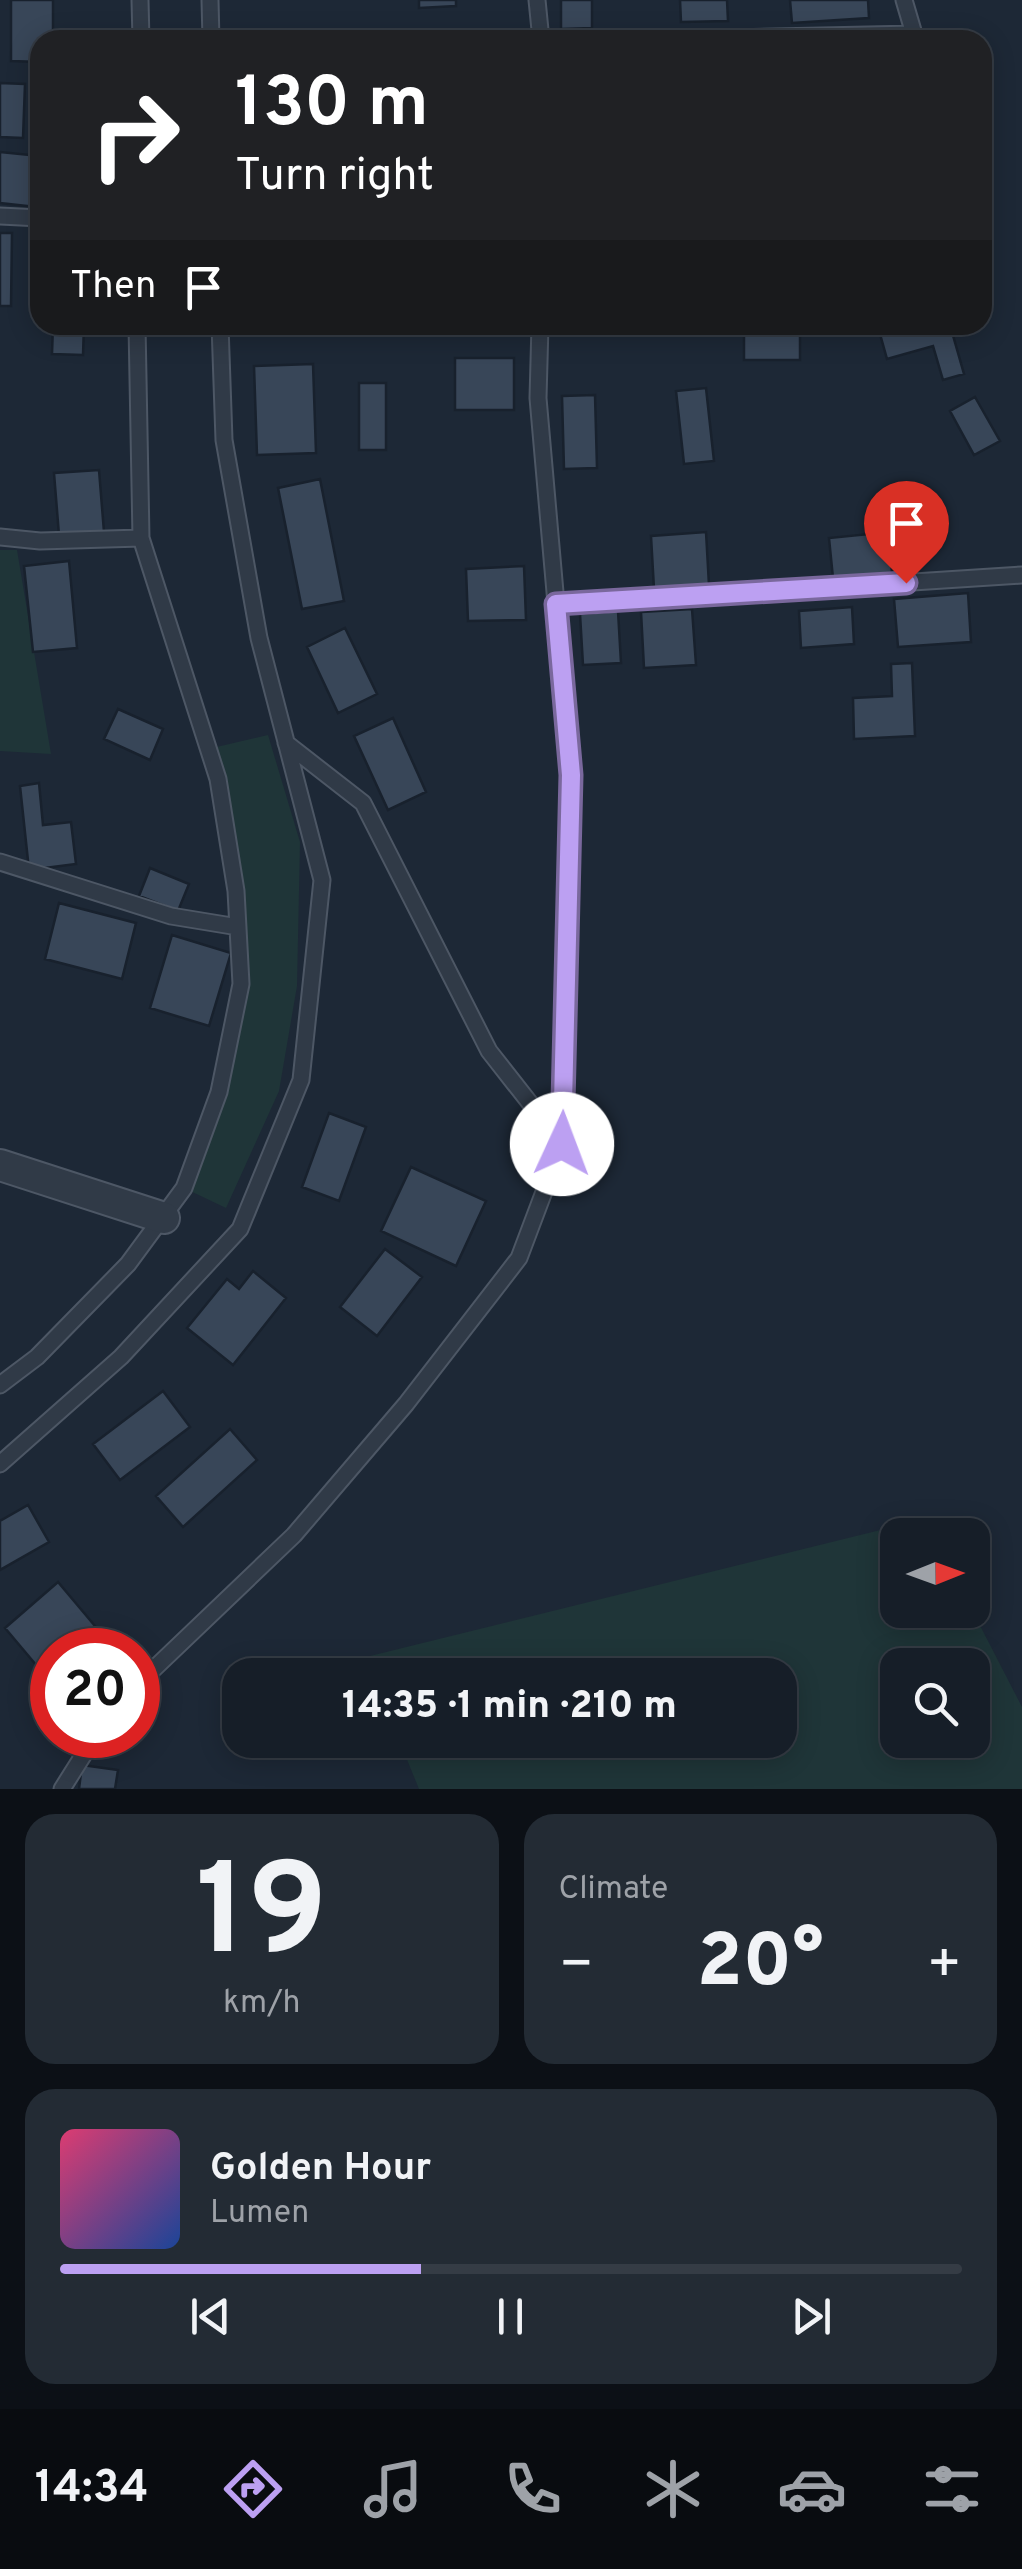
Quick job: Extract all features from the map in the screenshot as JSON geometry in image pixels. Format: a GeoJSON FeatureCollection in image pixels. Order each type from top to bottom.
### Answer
{"type":"FeatureCollection","features":[{"type":"Feature","properties":{"kind":"street"},"geometry":{"type":"LineString","coordinates":[[0,1165],[164,1218]]}},
{"type":"Feature","properties":{"kind":"lane"},"geometry":{"type":"LineString","coordinates":[[140,0],[140,30]]}},
{"type":"Feature","properties":{"kind":"lane"},"geometry":{"type":"LineString","coordinates":[[210,0],[211,30]]}},
{"type":"Feature","properties":{"kind":"lane"},"geometry":{"type":"LineString","coordinates":[[537,0],[540,30]]}},
{"type":"Feature","properties":{"kind":"lane"},"geometry":{"type":"LineString","coordinates":[[904,0],[913,30]]}},
{"type":"Feature","properties":{"kind":"lane"},"geometry":{"type":"LineString","coordinates":[[0,216],[30,218]]}},
{"type":"Feature","properties":{"kind":"lane"},"geometry":{"type":"LineString","coordinates":[[0,1385],[37,1357],[128,1264],[184,1188],[220,1092],[241,984],[236,891],[218,779],[140,538],[137,335]]}},
{"type":"Feature","properties":{"kind":"lane"},"geometry":{"type":"LineString","coordinates":[[0,1464],[121,1357],[240,1229],[301,1080],[322,880],[260,638],[224,440],[220,335]]}},
{"type":"Feature","properties":{"kind":"lane"},"geometry":{"type":"LineString","coordinates":[[160,1663],[294,1535],[406,1404],[519,1258],[562,1144],[571,775],[538,398],[540,335]]}},
{"type":"Feature","properties":{"kind":"lane"},"geometry":{"type":"LineString","coordinates":[[0,537],[40,541],[140,538]]}},
{"type":"Feature","properties":{"kind":"lane"},"geometry":{"type":"LineString","coordinates":[[556,604],[1022,575]]}},
{"type":"Feature","properties":{"kind":"lane"},"geometry":{"type":"LineString","coordinates":[[286,743],[364,804],[489,1051],[562,1144]]}},
{"type":"Feature","properties":{"kind":"lane"},"geometry":{"type":"LineString","coordinates":[[0,862],[171,916],[238,928]]}},
{"type":"Feature","properties":{"kind":"lane"},"geometry":{"type":"LineString","coordinates":[[62,1789],[82,1758]]}},
{"type":"Feature","properties":{"kind":"green space"},"geometry":{"type":"Polygon","coordinates":[[[0,550],[17,550],[51,754],[0,751],[0,550]]]}},
{"type":"Feature","properties":{"kind":"green space"},"geometry":{"type":"Polygon","coordinates":[[[268,735],[300,842],[297,986],[279,1091],[226,1208],[184,1188],[219,1092],[241,984],[236,891],[208,749],[268,735]]]}},
{"type":"Feature","properties":{"kind":"green space"},"geometry":{"type":"Polygon","coordinates":[[[880,1530],[880,1628],[981,1628],[1022,1707],[1022,1789],[419,1789],[406,1758],[797,1758],[797,1658],[366,1658],[880,1530]]]}},
{"type":"Feature","properties":{"kind":"building"},"geometry":{"type":"Polygon","coordinates":[[[11,0],[53,0],[53,30],[30,30],[30,62],[11,61],[11,0]]]}},
{"type":"Feature","properties":{"kind":"building"},"geometry":{"type":"Polygon","coordinates":[[[419,0],[456,0],[456,6],[419,8],[419,0]]]}},
{"type":"Feature","properties":{"kind":"building"},"geometry":{"type":"Polygon","coordinates":[[[561,0],[592,0],[592,28],[561,29],[561,0]]]}},
{"type":"Feature","properties":{"kind":"building"},"geometry":{"type":"Polygon","coordinates":[[[680,0],[727,0],[728,21],[681,22],[680,0]]]}},
{"type":"Feature","properties":{"kind":"building"},"geometry":{"type":"Polygon","coordinates":[[[790,0],[868,0],[869,18],[792,23],[790,0]]]}},
{"type":"Feature","properties":{"kind":"building"},"geometry":{"type":"Polygon","coordinates":[[[0,83],[25,84],[23,138],[0,137],[0,83]]]}},
{"type":"Feature","properties":{"kind":"building"},"geometry":{"type":"Polygon","coordinates":[[[0,152],[30,155],[30,206],[0,203],[0,152]]]}},
{"type":"Feature","properties":{"kind":"building"},"geometry":{"type":"Polygon","coordinates":[[[0,233],[12,233],[11,306],[0,306],[0,233]]]}},
{"type":"Feature","properties":{"kind":"building"},"geometry":{"type":"Polygon","coordinates":[[[53,335],[84,335],[83,355],[52,354],[53,335]]]}},
{"type":"Feature","properties":{"kind":"building"},"geometry":{"type":"Polygon","coordinates":[[[744,335],[800,335],[800,360],[744,360],[744,335]]]}},
{"type":"Feature","properties":{"kind":"building"},"geometry":{"type":"Polygon","coordinates":[[[880,335],[953,335],[964,374],[943,380],[933,346],[887,359],[880,335]]]}},
{"type":"Feature","properties":{"kind":"building"},"geometry":{"type":"Polygon","coordinates":[[[455,358],[514,358],[514,410],[455,410],[455,358]]]}},
{"type":"Feature","properties":{"kind":"building"},"geometry":{"type":"Polygon","coordinates":[[[313,364],[316,453],[257,455],[254,366],[313,364]]]}},
{"type":"Feature","properties":{"kind":"building"},"geometry":{"type":"Polygon","coordinates":[[[359,383],[386,383],[386,450],[359,450],[359,383]]]}},
{"type":"Feature","properties":{"kind":"building"},"geometry":{"type":"Polygon","coordinates":[[[706,388],[714,461],[684,464],[676,391],[706,388]]]}},
{"type":"Feature","properties":{"kind":"building"},"geometry":{"type":"Polygon","coordinates":[[[595,395],[597,468],[564,469],[562,396],[595,395]]]}},
{"type":"Feature","properties":{"kind":"building"},"geometry":{"type":"Polygon","coordinates":[[[975,397],[1000,441],[974,455],[950,411],[975,397]]]}},
{"type":"Feature","properties":{"kind":"building"},"geometry":{"type":"Polygon","coordinates":[[[99,470],[104,532],[59,535],[54,473],[99,470]]]}},
{"type":"Feature","properties":{"kind":"building"},"geometry":{"type":"Polygon","coordinates":[[[320,479],[344,601],[302,609],[278,488],[320,479]]]}},
{"type":"Feature","properties":{"kind":"building"},"geometry":{"type":"Polygon","coordinates":[[[706,532],[709,585],[654,589],[651,536],[706,532]]]}},
{"type":"Feature","properties":{"kind":"building"},"geometry":{"type":"Polygon","coordinates":[[[889,532],[892,573],[833,578],[829,538],[889,532]]]}},
{"type":"Feature","properties":{"kind":"building"},"geometry":{"type":"Polygon","coordinates":[[[69,561],[77,648],[33,652],[24,566],[69,561]]]}},
{"type":"Feature","properties":{"kind":"building"},"geometry":{"type":"Polygon","coordinates":[[[524,566],[526,620],[468,621],[466,569],[524,566]]]}},
{"type":"Feature","properties":{"kind":"building"},"geometry":{"type":"Polygon","coordinates":[[[968,593],[971,642],[898,647],[894,599],[968,593]]]}},
{"type":"Feature","properties":{"kind":"building"},"geometry":{"type":"Polygon","coordinates":[[[852,607],[854,644],[801,648],[799,611],[852,607]]]}},
{"type":"Feature","properties":{"kind":"building"},"geometry":{"type":"Polygon","coordinates":[[[692,609],[696,665],[644,668],[641,612],[692,609]]]}},
{"type":"Feature","properties":{"kind":"building"},"geometry":{"type":"Polygon","coordinates":[[[618,611],[621,663],[583,665],[580,614],[618,611]]]}},
{"type":"Feature","properties":{"kind":"building"},"geometry":{"type":"Polygon","coordinates":[[[345,628],[377,694],[338,713],[307,647],[345,628]]]}},
{"type":"Feature","properties":{"kind":"building"},"geometry":{"type":"Polygon","coordinates":[[[912,663],[915,736],[854,739],[853,698],[892,696],[891,664],[912,663]]]}},
{"type":"Feature","properties":{"kind":"building"},"geometry":{"type":"Polygon","coordinates":[[[118,709],[163,729],[150,760],[104,739],[118,709]]]}},
{"type":"Feature","properties":{"kind":"building"},"geometry":{"type":"Polygon","coordinates":[[[393,718],[426,792],[388,810],[354,736],[393,718]]]}},
{"type":"Feature","properties":{"kind":"building"},"geometry":{"type":"Polygon","coordinates":[[[39,783],[43,825],[71,822],[76,864],[29,870],[20,786],[39,783]]]}},
{"type":"Feature","properties":{"kind":"building"},"geometry":{"type":"Polygon","coordinates":[[[150,868],[189,884],[178,911],[139,896],[150,868]]]}},
{"type":"Feature","properties":{"kind":"building"},"geometry":{"type":"Polygon","coordinates":[[[59,903],[136,923],[122,979],[45,959],[59,903]]]}},
{"type":"Feature","properties":{"kind":"building"},"geometry":{"type":"Polygon","coordinates":[[[172,935],[231,953],[209,1026],[150,1008],[172,935]]]}},
{"type":"Feature","properties":{"kind":"building"},"geometry":{"type":"Polygon","coordinates":[[[329,1113],[366,1127],[339,1201],[302,1187],[329,1113]]]}},
{"type":"Feature","properties":{"kind":"building"},"geometry":{"type":"Polygon","coordinates":[[[411,1167],[486,1201],[456,1266],[381,1231],[411,1167]]]}},
{"type":"Feature","properties":{"kind":"building"},"geometry":{"type":"Polygon","coordinates":[[[385,1249],[422,1277],[377,1336],[340,1307],[385,1249]]]}},
{"type":"Feature","properties":{"kind":"building"},"geometry":{"type":"Polygon","coordinates":[[[253,1271],[286,1298],[233,1365],[187,1328],[227,1279],[239,1289],[253,1271]]]}},
{"type":"Feature","properties":{"kind":"building"},"geometry":{"type":"Polygon","coordinates":[[[163,1391],[190,1427],[120,1480],[93,1444],[163,1391]]]}},
{"type":"Feature","properties":{"kind":"building"},"geometry":{"type":"Polygon","coordinates":[[[230,1429],[257,1460],[183,1527],[156,1496],[230,1429]]]}},
{"type":"Feature","properties":{"kind":"building"},"geometry":{"type":"Polygon","coordinates":[[[28,1505],[49,1542],[0,1570],[0,1521],[28,1505]]]}},
{"type":"Feature","properties":{"kind":"building"},"geometry":{"type":"Polygon","coordinates":[[[58,1582],[95,1626],[30,1628],[30,1658],[5,1628],[58,1582]]]}},
{"type":"Feature","properties":{"kind":"building"},"geometry":{"type":"Polygon","coordinates":[[[82,1765],[118,1770],[115,1789],[79,1789],[82,1765]]]}},
{"type":"Feature","properties":{"kind":"route"},"geometry":{"type":"LineString","coordinates":[[562,1144],[571,775],[556,604],[906,583]]}}]}
